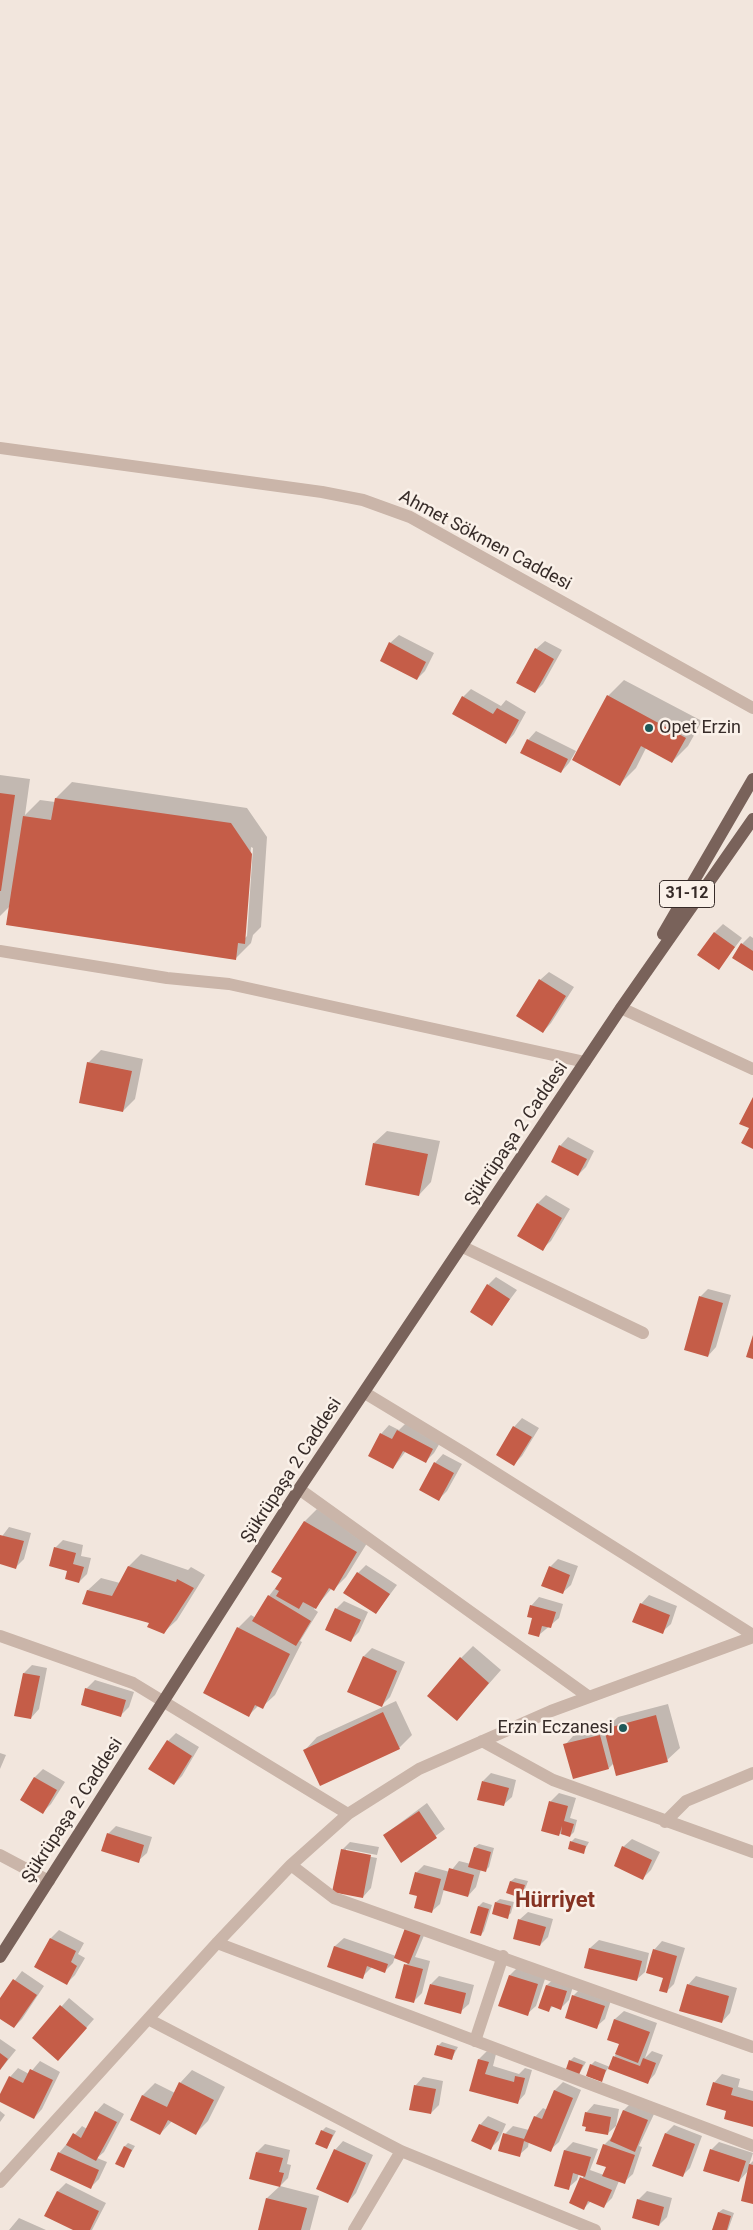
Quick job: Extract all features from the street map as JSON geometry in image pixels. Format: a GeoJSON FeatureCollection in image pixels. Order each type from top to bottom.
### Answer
{"type":"FeatureCollection","features":[{"type":"Feature","properties":{"kind":"main road","name":"31-12"},"geometry":{"type":"LineString","coordinates":[[621,1008],[753,780]]}},
{"type":"Feature","properties":{"kind":"main road","name":"31-12"},"geometry":{"type":"LineString","coordinates":[[621,1008],[753,819]]}},
{"type":"Feature","properties":{"kind":"main road","name":"Şükrüpaşa 2 Caddesi"},"geometry":{"type":"LineString","coordinates":[[0,1957],[299,1489],[621,1008]]}},
{"type":"Feature","properties":{"kind":"street","name":"Ahmet Sökmen Caddesi"},"geometry":{"type":"LineString","coordinates":[[0,448],[322,492],[363,500],[410,517],[753,708]]}},
{"type":"Feature","properties":{"kind":"street"},"geometry":{"type":"LineString","coordinates":[[0,952],[167,978],[229,984],[585,1062]]}},
{"type":"Feature","properties":{"kind":"street"},"geometry":{"type":"LineString","coordinates":[[621,1008],[753,1070]]}},
{"type":"Feature","properties":{"kind":"street"},"geometry":{"type":"LineString","coordinates":[[462,1247],[643,1333]]}},
{"type":"Feature","properties":{"kind":"street"},"geometry":{"type":"LineString","coordinates":[[365,1393],[464,1453],[753,1636]]}},
{"type":"Feature","properties":{"kind":"street"},"geometry":{"type":"LineString","coordinates":[[299,1489],[589,1697]]}},
{"type":"Feature","properties":{"kind":"street"},"geometry":{"type":"LineString","coordinates":[[0,1636],[134,1683],[163,1703],[348,1814]]}},
{"type":"Feature","properties":{"kind":"street"},"geometry":{"type":"LineString","coordinates":[[0,2182],[216,1943],[291,1865],[348,1814],[419,1769],[482,1741],[589,1697],[753,1636]]}},
{"type":"Feature","properties":{"kind":"street"},"geometry":{"type":"LineString","coordinates":[[482,1741],[553,1780],[665,1822],[753,1852]]}},
{"type":"Feature","properties":{"kind":"street"},"geometry":{"type":"LineString","coordinates":[[665,1822],[686,1801],[753,1773]]}},
{"type":"Feature","properties":{"kind":"street"},"geometry":{"type":"LineString","coordinates":[[0,1855],[49,1881]]}},
{"type":"Feature","properties":{"kind":"street"},"geometry":{"type":"LineString","coordinates":[[291,1865],[334,1898],[503,1956],[753,2047]]}},
{"type":"Feature","properties":{"kind":"street"},"geometry":{"type":"LineString","coordinates":[[216,1943],[753,2146]]}},
{"type":"Feature","properties":{"kind":"street"},"geometry":{"type":"LineString","coordinates":[[475,2040],[503,1956]]}},
{"type":"Feature","properties":{"kind":"street"},"geometry":{"type":"LineString","coordinates":[[148,2019],[401,2151],[596,2230]]}},
{"type":"Feature","properties":{"kind":"street"},"geometry":{"type":"LineString","coordinates":[[354,2230],[401,2151]]}},
{"type":"Feature","properties":{"kind":"building"},"geometry":{"type":"Polygon","coordinates":[[[389,642],[426,662],[417,680],[380,661],[389,642]]]}},
{"type":"Feature","properties":{"kind":"building"},"geometry":{"type":"Polygon","coordinates":[[[535,648],[554,659],[535,693],[516,683],[535,648]]]}},
{"type":"Feature","properties":{"kind":"building"},"geometry":{"type":"Polygon","coordinates":[[[607,695],[686,738],[672,763],[641,746],[620,786],[572,760],[607,695]]]}},
{"type":"Feature","properties":{"kind":"building"},"geometry":{"type":"Polygon","coordinates":[[[462,696],[493,714],[497,708],[519,720],[506,744],[452,714],[462,696]]]}},
{"type":"Feature","properties":{"kind":"building"},"geometry":{"type":"Polygon","coordinates":[[[527,739],[568,759],[561,773],[520,753],[527,739]]]}},
{"type":"Feature","properties":{"kind":"building"},"geometry":{"type":"Polygon","coordinates":[[[0,793],[15,795],[1,891],[0,891],[0,793]]]}},
{"type":"Feature","properties":{"kind":"building"},"geometry":{"type":"Polygon","coordinates":[[[55,798],[231,823],[252,854],[245,944],[238,943],[236,960],[6,925],[23,816],[51,820],[55,798]]]}},
{"type":"Feature","properties":{"kind":"building"},"geometry":{"type":"Polygon","coordinates":[[[714,932],[735,947],[719,970],[697,955],[714,932]]]}},
{"type":"Feature","properties":{"kind":"building"},"geometry":{"type":"Polygon","coordinates":[[[741,943],[753,951],[753,971],[732,958],[741,943]]]}},
{"type":"Feature","properties":{"kind":"building"},"geometry":{"type":"Polygon","coordinates":[[[539,979],[566,996],[543,1033],[516,1016],[539,979]]]}},
{"type":"Feature","properties":{"kind":"building"},"geometry":{"type":"Polygon","coordinates":[[[87,1062],[132,1071],[123,1112],[79,1103],[87,1062]]]}},
{"type":"Feature","properties":{"kind":"building"},"geometry":{"type":"Polygon","coordinates":[[[753,1097],[753,1149],[741,1143],[749,1128],[739,1124],[753,1097]]]}},
{"type":"Feature","properties":{"kind":"building"},"geometry":{"type":"Polygon","coordinates":[[[373,1143],[428,1154],[419,1196],[365,1185],[373,1143]]]}},
{"type":"Feature","properties":{"kind":"building"},"geometry":{"type":"Polygon","coordinates":[[[559,1145],[587,1159],[578,1176],[551,1162],[559,1145]]]}},
{"type":"Feature","properties":{"kind":"building"},"geometry":{"type":"Polygon","coordinates":[[[537,1203],[562,1218],[543,1251],[517,1236],[537,1203]]]}},
{"type":"Feature","properties":{"kind":"building"},"geometry":{"type":"Polygon","coordinates":[[[487,1284],[510,1299],[492,1326],[470,1312],[487,1284]]]}},
{"type":"Feature","properties":{"kind":"building"},"geometry":{"type":"Polygon","coordinates":[[[699,1296],[723,1303],[708,1357],[684,1350],[699,1296]]]}},
{"type":"Feature","properties":{"kind":"building"},"geometry":{"type":"Polygon","coordinates":[[[753,1335],[753,1359],[746,1357],[753,1335]]]}},
{"type":"Feature","properties":{"kind":"building"},"geometry":{"type":"Polygon","coordinates":[[[513,1426],[532,1437],[514,1466],[496,1455],[513,1426]]]}},
{"type":"Feature","properties":{"kind":"building"},"geometry":{"type":"Polygon","coordinates":[[[397,1430],[433,1449],[426,1463],[403,1451],[393,1469],[368,1456],[380,1433],[392,1439],[397,1430]]]}},
{"type":"Feature","properties":{"kind":"building"},"geometry":{"type":"Polygon","coordinates":[[[434,1462],[454,1473],[439,1501],[419,1490],[434,1462]]]}},
{"type":"Feature","properties":{"kind":"building"},"geometry":{"type":"Polygon","coordinates":[[[304,1521],[357,1552],[334,1591],[329,1588],[316,1609],[303,1602],[299,1609],[276,1596],[279,1591],[275,1589],[282,1578],[271,1572],[304,1521]]]}},
{"type":"Feature","properties":{"kind":"building"},"geometry":{"type":"Polygon","coordinates":[[[0,1535],[24,1541],[16,1569],[0,1564],[0,1535]]]}},
{"type":"Feature","properties":{"kind":"building"},"geometry":{"type":"Polygon","coordinates":[[[54,1547],[76,1553],[73,1564],[84,1567],[79,1583],[65,1579],[67,1571],[49,1566],[54,1547]]]}},
{"type":"Feature","properties":{"kind":"building"},"geometry":{"type":"Polygon","coordinates":[[[128,1566],[176,1582],[177,1579],[194,1588],[164,1634],[147,1627],[149,1623],[82,1604],[87,1590],[112,1596],[128,1566]]]}},
{"type":"Feature","properties":{"kind":"building"},"geometry":{"type":"Polygon","coordinates":[[[549,1566],[570,1575],[563,1594],[541,1586],[549,1566]]]}},
{"type":"Feature","properties":{"kind":"building"},"geometry":{"type":"Polygon","coordinates":[[[357,1572],[390,1594],[376,1614],[343,1593],[357,1572]]]}},
{"type":"Feature","properties":{"kind":"building"},"geometry":{"type":"Polygon","coordinates":[[[268,1595],[311,1621],[296,1646],[252,1621],[268,1595]]]}},
{"type":"Feature","properties":{"kind":"building"},"geometry":{"type":"Polygon","coordinates":[[[640,1603],[670,1615],[663,1634],[632,1622],[640,1603]]]}},
{"type":"Feature","properties":{"kind":"building"},"geometry":{"type":"Polygon","coordinates":[[[530,1605],[556,1612],[551,1628],[542,1626],[539,1637],[528,1634],[532,1618],[527,1617],[530,1605]]]}},
{"type":"Feature","properties":{"kind":"building"},"geometry":{"type":"Polygon","coordinates":[[[335,1608],[361,1620],[351,1642],[325,1630],[335,1608]]]}},
{"type":"Feature","properties":{"kind":"building"},"geometry":{"type":"Polygon","coordinates":[[[237,1627],[290,1654],[263,1709],[255,1705],[249,1717],[203,1693],[237,1627]]]}},
{"type":"Feature","properties":{"kind":"building"},"geometry":{"type":"Polygon","coordinates":[[[363,1656],[397,1671],[382,1707],[347,1692],[363,1656]]]}},
{"type":"Feature","properties":{"kind":"building"},"geometry":{"type":"Polygon","coordinates":[[[460,1657],[489,1683],[457,1721],[427,1696],[460,1657]]]}},
{"type":"Feature","properties":{"kind":"building"},"geometry":{"type":"Polygon","coordinates":[[[23,1673],[40,1676],[31,1719],[14,1716],[23,1673]]]}},
{"type":"Feature","properties":{"kind":"building"},"geometry":{"type":"Polygon","coordinates":[[[85,1688],[126,1700],[121,1717],[81,1705],[85,1688]]]}},
{"type":"Feature","properties":{"kind":"building"},"geometry":{"type":"Polygon","coordinates":[[[383,1712],[400,1749],[320,1786],[303,1750],[383,1712]]]}},
{"type":"Feature","properties":{"kind":"building"},"geometry":{"type":"Polygon","coordinates":[[[656,1715],[668,1762],[616,1776],[604,1729],[656,1715]]]}},
{"type":"Feature","properties":{"kind":"building"},"geometry":{"type":"Polygon","coordinates":[[[600,1735],[609,1769],[573,1779],[563,1744],[600,1735]]]}},
{"type":"Feature","properties":{"kind":"building"},"geometry":{"type":"Polygon","coordinates":[[[167,1740],[192,1756],[174,1785],[148,1769],[167,1740]]]}},
{"type":"Feature","properties":{"kind":"building"},"geometry":{"type":"Polygon","coordinates":[[[34,1777],[57,1790],[43,1814],[20,1800],[34,1777]]]}},
{"type":"Feature","properties":{"kind":"building"},"geometry":{"type":"Polygon","coordinates":[[[482,1781],[509,1788],[504,1806],[477,1800],[482,1781]]]}},
{"type":"Feature","properties":{"kind":"building"},"geometry":{"type":"Polygon","coordinates":[[[549,1801],[568,1806],[564,1821],[574,1824],[570,1837],[561,1834],[562,1826],[559,1836],[541,1831],[549,1801]]]}},
{"type":"Feature","properties":{"kind":"building"},"geometry":{"type":"Polygon","coordinates":[[[419,1811],[437,1838],[401,1863],[383,1835],[419,1811]]]}},
{"type":"Feature","properties":{"kind":"building"},"geometry":{"type":"Polygon","coordinates":[[[107,1833],[144,1845],[139,1863],[101,1851],[107,1833]]]}},
{"type":"Feature","properties":{"kind":"building"},"geometry":{"type":"Polygon","coordinates":[[[570,1841],[586,1846],[584,1854],[568,1849],[570,1841]]]}},
{"type":"Feature","properties":{"kind":"building"},"geometry":{"type":"Polygon","coordinates":[[[622,1846],[652,1860],[643,1880],[614,1866],[622,1846]]]}},
{"type":"Feature","properties":{"kind":"building"},"geometry":{"type":"Polygon","coordinates":[[[474,1847],[491,1852],[486,1872],[468,1867],[474,1847]]]}},
{"type":"Feature","properties":{"kind":"building"},"geometry":{"type":"Polygon","coordinates":[[[341,1849],[371,1855],[363,1898],[332,1892],[341,1849]]]}},
{"type":"Feature","properties":{"kind":"building"},"geometry":{"type":"Polygon","coordinates":[[[449,1868],[474,1875],[468,1897],[443,1890],[449,1868]]]}},
{"type":"Feature","properties":{"kind":"building"},"geometry":{"type":"Polygon","coordinates":[[[415,1872],[441,1879],[432,1913],[414,1908],[417,1896],[409,1894],[415,1872]]]}},
{"type":"Feature","properties":{"kind":"building"},"geometry":{"type":"Polygon","coordinates":[[[510,1881],[525,1885],[521,1898],[506,1893],[510,1881]]]}},
{"type":"Feature","properties":{"kind":"building"},"geometry":{"type":"Polygon","coordinates":[[[495,1902],[511,1906],[508,1919],[492,1914],[495,1902]]]}},
{"type":"Feature","properties":{"kind":"building"},"geometry":{"type":"Polygon","coordinates":[[[478,1906],[489,1909],[481,1936],[470,1933],[478,1906]]]}},
{"type":"Feature","properties":{"kind":"building"},"geometry":{"type":"Polygon","coordinates":[[[518,1919],[546,1927],[540,1946],[513,1939],[518,1919]]]}},
{"type":"Feature","properties":{"kind":"building"},"geometry":{"type":"Polygon","coordinates":[[[405,1928],[421,1934],[409,1964],[394,1958],[405,1928]]]}},
{"type":"Feature","properties":{"kind":"building"},"geometry":{"type":"Polygon","coordinates":[[[50,1938],[76,1951],[71,1962],[77,1966],[67,1985],[34,1967],[50,1938]]]}},
{"type":"Feature","properties":{"kind":"building"},"geometry":{"type":"Polygon","coordinates":[[[334,1946],[388,1964],[385,1973],[367,1966],[363,1979],[327,1967],[334,1946]]]}},
{"type":"Feature","properties":{"kind":"building"},"geometry":{"type":"Polygon","coordinates":[[[589,1948],[642,1961],[637,1981],[584,1968],[589,1948]]]}},
{"type":"Feature","properties":{"kind":"building"},"geometry":{"type":"Polygon","coordinates":[[[653,1949],[677,1956],[667,1993],[659,1991],[663,1978],[646,1973],[653,1949]]]}},
{"type":"Feature","properties":{"kind":"building"},"geometry":{"type":"Polygon","coordinates":[[[404,1964],[423,1969],[414,2003],[395,1998],[404,1964]]]}},
{"type":"Feature","properties":{"kind":"building"},"geometry":{"type":"Polygon","coordinates":[[[509,1975],[538,1984],[528,2016],[498,2006],[509,1975]]]}},
{"type":"Feature","properties":{"kind":"building"},"geometry":{"type":"Polygon","coordinates":[[[13,1979],[37,1995],[14,2028],[0,2019],[0,1998],[13,1979]]]}},
{"type":"Feature","properties":{"kind":"building"},"geometry":{"type":"Polygon","coordinates":[[[430,1984],[466,1993],[461,2014],[424,2004],[430,1984]]]}},
{"type":"Feature","properties":{"kind":"building"},"geometry":{"type":"Polygon","coordinates":[[[687,1984],[729,1996],[722,2023],[679,2011],[687,1984]]]}},
{"type":"Feature","properties":{"kind":"building"},"geometry":{"type":"Polygon","coordinates":[[[546,1985],[567,1991],[561,2010],[551,2006],[549,2012],[538,2008],[546,1985]]]}},
{"type":"Feature","properties":{"kind":"building"},"geometry":{"type":"Polygon","coordinates":[[[572,1995],[605,2006],[597,2029],[565,2018],[572,1995]]]}},
{"type":"Feature","properties":{"kind":"building"},"geometry":{"type":"Polygon","coordinates":[[[60,2005],[87,2028],[58,2061],[32,2038],[60,2005]]]}},
{"type":"Feature","properties":{"kind":"building"},"geometry":{"type":"Polygon","coordinates":[[[614,2019],[650,2032],[638,2063],[615,2054],[619,2044],[607,2040],[614,2019]]]}},
{"type":"Feature","properties":{"kind":"building"},"geometry":{"type":"Polygon","coordinates":[[[437,2045],[455,2050],[452,2060],[434,2055],[437,2045]]]}},
{"type":"Feature","properties":{"kind":"building"},"geometry":{"type":"Polygon","coordinates":[[[0,2053],[8,2059],[0,2070],[0,2053]]]}},
{"type":"Feature","properties":{"kind":"building"},"geometry":{"type":"Polygon","coordinates":[[[613,2056],[640,2066],[643,2058],[656,2063],[648,2084],[608,2069],[613,2056]]]}},
{"type":"Feature","properties":{"kind":"building"},"geometry":{"type":"Polygon","coordinates":[[[478,2059],[489,2062],[485,2074],[514,2082],[515,2076],[525,2078],[518,2104],[469,2091],[478,2059]]]}},
{"type":"Feature","properties":{"kind":"building"},"geometry":{"type":"Polygon","coordinates":[[[569,2060],[583,2065],[578,2077],[565,2072],[569,2060]]]}},
{"type":"Feature","properties":{"kind":"building"},"geometry":{"type":"Polygon","coordinates":[[[590,2064],[606,2070],[602,2082],[586,2076],[590,2064]]]}},
{"type":"Feature","properties":{"kind":"building"},"geometry":{"type":"Polygon","coordinates":[[[30,2069],[53,2080],[34,2119],[0,2102],[0,2094],[9,2076],[23,2083],[30,2069]]]}},
{"type":"Feature","properties":{"kind":"building"},"geometry":{"type":"Polygon","coordinates":[[[179,2082],[214,2100],[196,2135],[168,2120],[160,2135],[130,2120],[142,2095],[167,2107],[179,2082]]]}},
{"type":"Feature","properties":{"kind":"building"},"geometry":{"type":"Polygon","coordinates":[[[713,2082],[733,2088],[731,2095],[753,2101],[753,2127],[724,2119],[726,2111],[706,2105],[713,2082]]]}},
{"type":"Feature","properties":{"kind":"building"},"geometry":{"type":"Polygon","coordinates":[[[414,2085],[436,2089],[431,2114],[409,2110],[414,2085]]]}},
{"type":"Feature","properties":{"kind":"building"},"geometry":{"type":"Polygon","coordinates":[[[554,2090],[573,2098],[551,2152],[524,2141],[520,2157],[498,2151],[503,2133],[524,2139],[534,2116],[542,2119],[554,2090]]]}},
{"type":"Feature","properties":{"kind":"building"},"geometry":{"type":"Polygon","coordinates":[[[623,2110],[648,2120],[635,2152],[610,2141],[623,2110]]]}},
{"type":"Feature","properties":{"kind":"building"},"geometry":{"type":"Polygon","coordinates":[[[95,2111],[117,2122],[96,2161],[66,2145],[73,2133],[81,2138],[95,2111]]]}},
{"type":"Feature","properties":{"kind":"building"},"geometry":{"type":"Polygon","coordinates":[[[585,2112],[611,2117],[608,2135],[585,2131],[586,2127],[582,2126],[585,2112]]]}},
{"type":"Feature","properties":{"kind":"building"},"geometry":{"type":"Polygon","coordinates":[[[479,2124],[499,2132],[491,2150],[471,2141],[479,2124]]]}},
{"type":"Feature","properties":{"kind":"building"},"geometry":{"type":"Polygon","coordinates":[[[321,2130],[333,2135],[327,2149],[315,2144],[321,2130]]]}},
{"type":"Feature","properties":{"kind":"building"},"geometry":{"type":"Polygon","coordinates":[[[665,2133],[695,2144],[683,2177],[652,2166],[665,2133]]]}},
{"type":"Feature","properties":{"kind":"building"},"geometry":{"type":"Polygon","coordinates":[[[603,2144],[635,2155],[625,2184],[602,2176],[606,2167],[596,2164],[603,2144]]]}},
{"type":"Feature","properties":{"kind":"building"},"geometry":{"type":"Polygon","coordinates":[[[124,2146],[132,2150],[124,2168],[115,2164],[124,2146]]]}},
{"type":"Feature","properties":{"kind":"building"},"geometry":{"type":"Polygon","coordinates":[[[334,2149],[366,2163],[348,2203],[316,2189],[334,2149]]]}},
{"type":"Feature","properties":{"kind":"building"},"geometry":{"type":"Polygon","coordinates":[[[710,2149],[746,2161],[739,2182],[703,2171],[710,2149]]]}},
{"type":"Feature","properties":{"kind":"building"},"geometry":{"type":"Polygon","coordinates":[[[564,2150],[591,2157],[585,2177],[573,2173],[569,2190],[554,2186],[564,2150]]]}},
{"type":"Feature","properties":{"kind":"building"},"geometry":{"type":"Polygon","coordinates":[[[58,2152],[99,2170],[91,2189],[50,2170],[58,2152]]]}},
{"type":"Feature","properties":{"kind":"building"},"geometry":{"type":"Polygon","coordinates":[[[256,2152],[283,2158],[279,2172],[284,2173],[280,2187],[249,2179],[256,2152]]]}},
{"type":"Feature","properties":{"kind":"building"},"geometry":{"type":"Polygon","coordinates":[[[749,2164],[753,2165],[753,2204],[741,2201],[749,2164]]]}},
{"type":"Feature","properties":{"kind":"building"},"geometry":{"type":"Polygon","coordinates":[[[580,2177],[612,2190],[604,2208],[588,2201],[584,2210],[569,2203],[580,2177]]]}},
{"type":"Feature","properties":{"kind":"building"},"geometry":{"type":"Polygon","coordinates":[[[57,2191],[99,2211],[90,2230],[73,2230],[44,2216],[57,2191]]]}},
{"type":"Feature","properties":{"kind":"building"},"geometry":{"type":"Polygon","coordinates":[[[266,2198],[307,2208],[301,2230],[258,2230],[266,2198]]]}},
{"type":"Feature","properties":{"kind":"building"},"geometry":{"type":"Polygon","coordinates":[[[637,2199],[664,2207],[659,2226],[632,2218],[637,2199]]]}},
{"type":"Feature","properties":{"kind":"building"},"geometry":{"type":"Polygon","coordinates":[[[718,2212],[731,2216],[727,2230],[712,2230],[718,2212]]]}},
{"type":"Feature","properties":{"kind":"place","name":"Opet Erzin"},"geometry":{"type":"Point","coordinates":[649,728]}},
{"type":"Feature","properties":{"kind":"place","name":"Erzin Eczanesi"},"geometry":{"type":"Point","coordinates":[623,1728]}},
{"type":"Feature","properties":{"kind":"district","name":"Hürriyet"},"geometry":{"type":"Point","coordinates":[555,1901]}}]}
